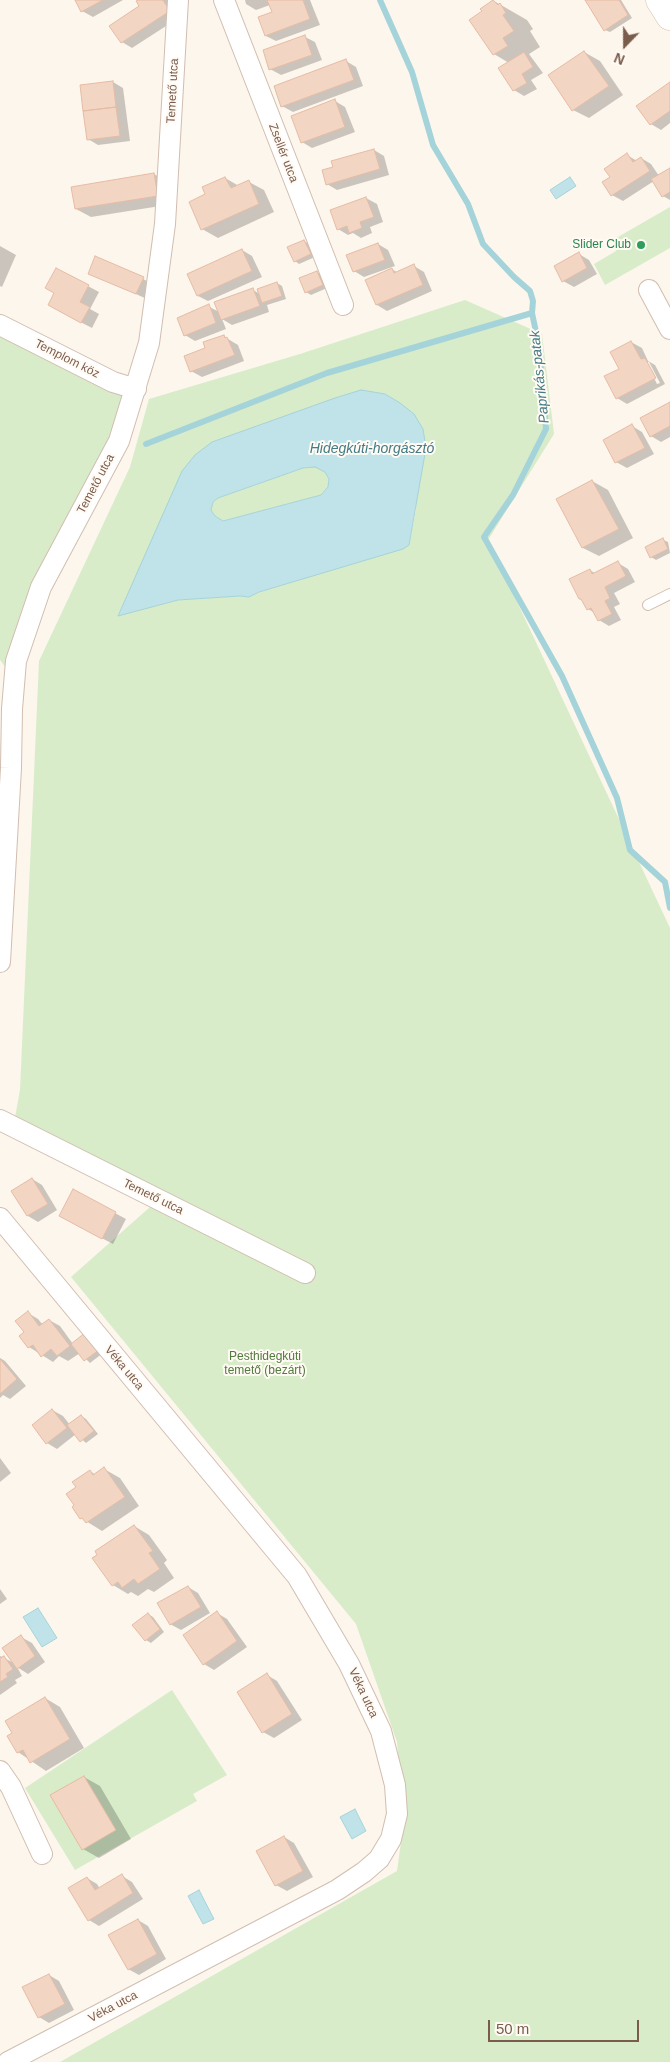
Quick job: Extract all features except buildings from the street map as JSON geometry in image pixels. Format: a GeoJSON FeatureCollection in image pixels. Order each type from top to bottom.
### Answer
{"type":"FeatureCollection","features":[{"type":"Feature","properties":{"kind":"main road"},"geometry":{"type":"LineString","coordinates":[[660,0],[670,16]]}},
{"type":"Feature","properties":{"kind":"street","name":"Temető utca"},"geometry":{"type":"LineString","coordinates":[[0,962],[6,771],[13,677],[18,652],[42,587],[119,442],[149,343],[165,224],[178,0]]}},
{"type":"Feature","properties":{"kind":"street","name":"Zsellér utca"},"geometry":{"type":"LineString","coordinates":[[224,0],[343,305]]}},
{"type":"Feature","properties":{"kind":"street"},"geometry":{"type":"LineString","coordinates":[[649,290],[670,329]]}},
{"type":"Feature","properties":{"kind":"street","name":"Templom köz"},"geometry":{"type":"LineString","coordinates":[[0,325],[112,382],[136,389]]}},
{"type":"Feature","properties":{"kind":"street"},"geometry":{"type":"LineString","coordinates":[[0,660],[13,677]]}},
{"type":"Feature","properties":{"kind":"street","name":"Temető utca"},"geometry":{"type":"LineString","coordinates":[[0,1120],[305,1273]]}},
{"type":"Feature","properties":{"kind":"street","name":"Véka utca"},"geometry":{"type":"LineString","coordinates":[[0,1218],[297,1576],[349,1664],[380,1731],[395,1785],[396,1814],[391,1839],[379,1860],[337,1890],[8,2062]]}},
{"type":"Feature","properties":{"kind":"street"},"geometry":{"type":"LineString","coordinates":[[0,1771],[11,1787],[42,1854]]}},
{"type":"Feature","properties":{"kind":"lane"},"geometry":{"type":"LineString","coordinates":[[648,605],[670,594]]}},
{"type":"Feature","properties":{"kind":"green space","name":"Slider Club"},"geometry":{"type":"Polygon","coordinates":[[[670,207],[670,248],[605,285],[594,264],[616,251],[611,241],[670,207]]]}},
{"type":"Feature","properties":{"kind":"green space","name":"Pesthidegkúti temető (bezárt)"},"geometry":{"type":"Polygon","coordinates":[[[465,300],[542,334],[554,434],[488,540],[670,928],[670,2062],[60,2062],[397,1871],[404,1820],[397,1742],[356,1624],[71,1277],[150,1207],[12,1134],[20,1090],[39,661],[130,467],[149,399],[300,354],[465,300]],[[385,394],[212,442],[118,615],[178,600],[249,597],[259,592],[409,545],[416,509],[414,414],[385,394]]]}},
{"type":"Feature","properties":{"kind":"green space"},"geometry":{"type":"Polygon","coordinates":[[[0,325],[136,389],[41,587],[13,677],[0,660],[0,325]]]}},
{"type":"Feature","properties":{"kind":"green space"},"geometry":{"type":"Polygon","coordinates":[[[315,466],[325,472],[329,479],[328,487],[321,495],[223,521],[215,516],[211,510],[213,502],[218,498],[303,468],[315,466]]]}},
{"type":"Feature","properties":{"kind":"green space"},"geometry":{"type":"Polygon","coordinates":[[[172,1690],[227,1775],[193,1794],[197,1801],[75,1870],[25,1788],[172,1690]]]}},
{"type":"Feature","properties":{"kind":"water"},"geometry":{"type":"Polygon","coordinates":[[[570,177],[576,186],[556,199],[550,190],[570,177]]]}},
{"type":"Feature","properties":{"kind":"water","name":"Hidegkúti-horgásztó"},"geometry":{"type":"Polygon","coordinates":[[[361,390],[385,394],[414,414],[423,429],[426,448],[409,545],[403,549],[259,592],[249,597],[178,600],[118,616],[182,471],[195,455],[212,442],[361,390]],[[315,467],[303,468],[218,498],[213,502],[211,510],[215,516],[223,521],[321,495],[328,487],[329,479],[325,472],[315,467]]]}},
{"type":"Feature","properties":{"kind":"water"},"geometry":{"type":"Polygon","coordinates":[[[38,1608],[57,1638],[42,1647],[23,1617],[38,1608]]]}},
{"type":"Feature","properties":{"kind":"water"},"geometry":{"type":"Polygon","coordinates":[[[355,1809],[366,1831],[352,1839],[340,1817],[355,1809]]]}},
{"type":"Feature","properties":{"kind":"water"},"geometry":{"type":"Polygon","coordinates":[[[199,1890],[214,1919],[203,1924],[188,1896],[199,1890]]]}},
{"type":"Feature","properties":{"kind":"waterway","name":"Paprikás-patak"},"geometry":{"type":"LineString","coordinates":[[380,0],[412,72],[433,145],[468,204],[483,244],[530,291],[533,301],[532,313],[539,346],[546,429],[513,495],[484,537],[562,676],[617,798],[630,850],[665,882],[670,908]]}},
{"type":"Feature","properties":{"kind":"waterway"},"geometry":{"type":"LineString","coordinates":[[146,444],[327,373],[532,313]]}},
{"type":"Feature","properties":{"kind":"place","name":"Slider Club"},"geometry":{"type":"Point","coordinates":[641,245]}}]}
